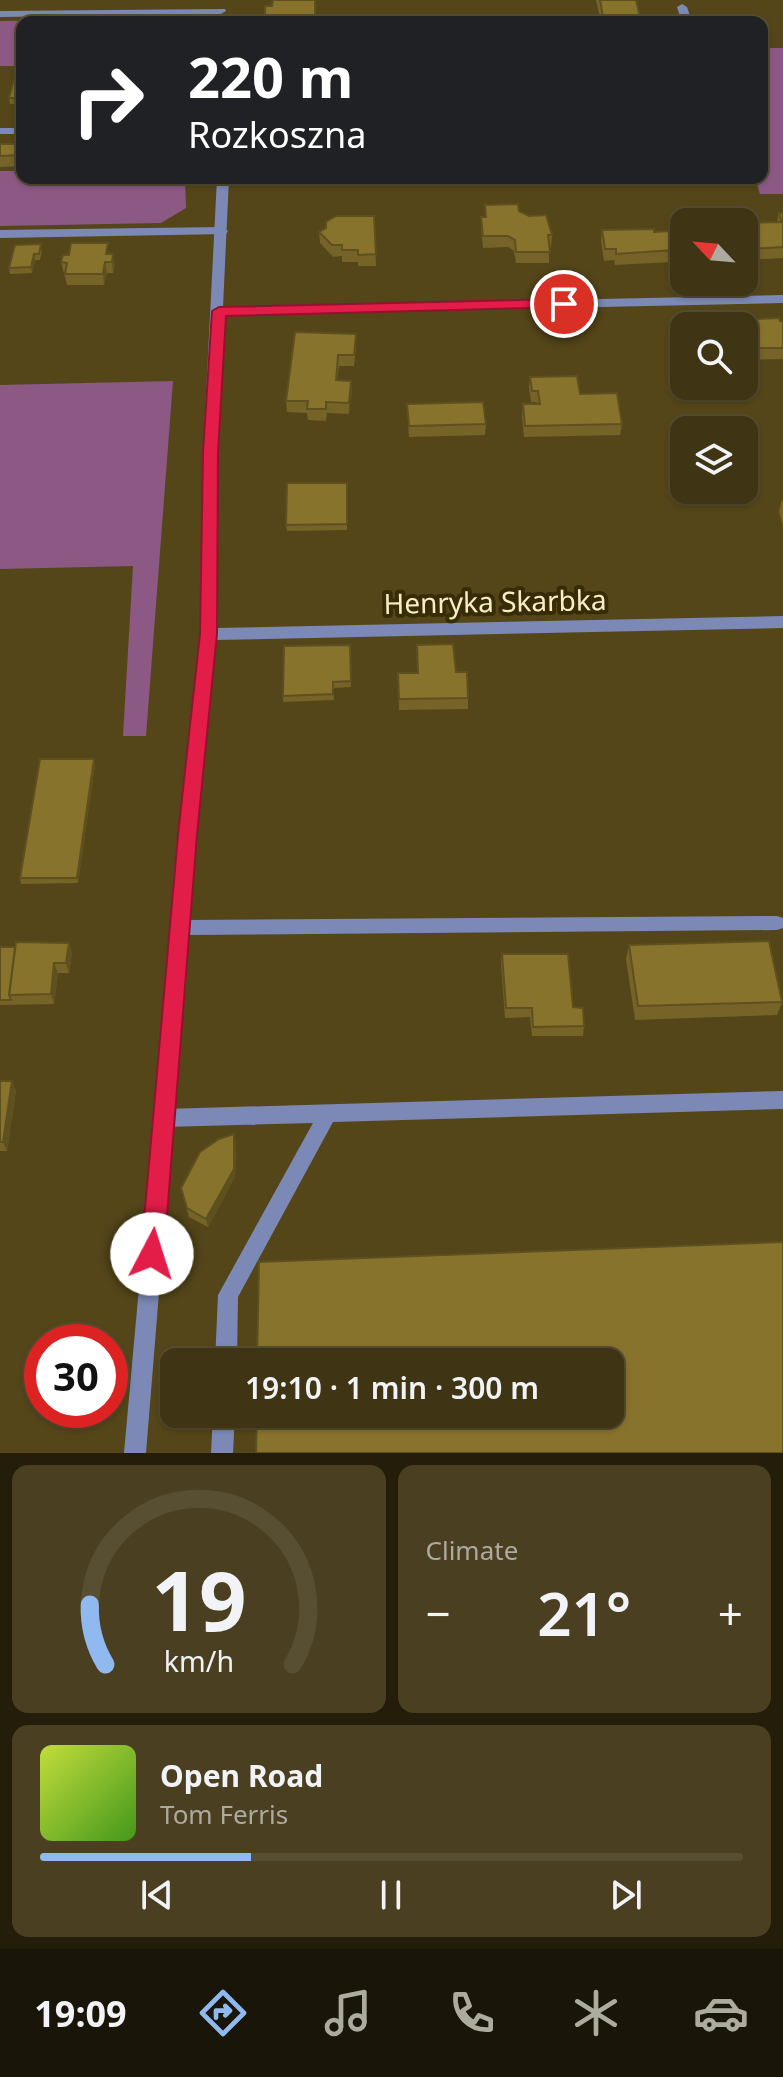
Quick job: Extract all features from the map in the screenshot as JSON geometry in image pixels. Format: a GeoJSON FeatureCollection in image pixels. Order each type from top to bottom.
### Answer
{"type":"FeatureCollection","features":[{"type":"Feature","properties":{"kind":"street"},"geometry":{"type":"LineString","coordinates":[[682,7],[685,16]]}},
{"type":"Feature","properties":{"kind":"street"},"geometry":{"type":"LineString","coordinates":[[0,14],[221,11]]}},
{"type":"Feature","properties":{"kind":"street"},"geometry":{"type":"LineString","coordinates":[[135,1453],[208,634],[210,453],[223,184]]}},
{"type":"Feature","properties":{"kind":"street"},"geometry":{"type":"LineString","coordinates":[[0,234],[222,231]]}},
{"type":"Feature","properties":{"kind":"street"},"geometry":{"type":"LineString","coordinates":[[219,311],[783,299]]}},
{"type":"Feature","properties":{"kind":"street","name":"Henryka Skarbka"},"geometry":{"type":"LineString","coordinates":[[208,634],[783,622]]}},
{"type":"Feature","properties":{"kind":"street"},"geometry":{"type":"LineString","coordinates":[[182,928],[777,923]]}},
{"type":"Feature","properties":{"kind":"street"},"geometry":{"type":"LineString","coordinates":[[165,1118],[783,1100]]}},
{"type":"Feature","properties":{"kind":"street"},"geometry":{"type":"LineString","coordinates":[[226,1348],[228,1295],[328,1113]]}},
{"type":"Feature","properties":{"kind":"street"},"geometry":{"type":"LineString","coordinates":[[222,1453],[223,1428]]}},
{"type":"Feature","properties":{"kind":"shaded area"},"geometry":{"type":"Polygon","coordinates":[[[0,21],[16,21],[16,66],[0,66],[0,21]]]}},
{"type":"Feature","properties":{"kind":"shaded area"},"geometry":{"type":"Polygon","coordinates":[[[768,48],[783,48],[783,194],[760,194],[757,184],[768,184],[768,48]]]}},
{"type":"Feature","properties":{"kind":"shaded area"},"geometry":{"type":"Polygon","coordinates":[[[0,171],[16,171],[16,184],[185,184],[186,208],[161,223],[0,226],[0,171]]]}},
{"type":"Feature","properties":{"kind":"shaded area"},"geometry":{"type":"Polygon","coordinates":[[[173,381],[146,736],[123,736],[133,566],[0,569],[0,385],[173,381]]]}},
{"type":"Feature","properties":{"kind":"building"},"geometry":{"type":"Polygon","coordinates":[[[273,0],[315,0],[315,16],[265,16],[265,6],[272,6],[273,0]]]}},
{"type":"Feature","properties":{"kind":"building"},"geometry":{"type":"Polygon","coordinates":[[[600,0],[636,0],[640,16],[603,16],[600,0]]]}},
{"type":"Feature","properties":{"kind":"building"},"geometry":{"type":"Polygon","coordinates":[[[15,76],[16,76],[16,98],[9,98],[15,76]]]}},
{"type":"Feature","properties":{"kind":"building"},"geometry":{"type":"Polygon","coordinates":[[[0,144],[16,144],[16,155],[0,156],[0,144]]]}},
{"type":"Feature","properties":{"kind":"building"},"geometry":{"type":"Polygon","coordinates":[[[518,204],[519,211],[529,216],[546,215],[552,235],[548,235],[550,252],[516,252],[515,240],[508,236],[483,236],[481,217],[486,217],[485,205],[518,204]]]}},
{"type":"Feature","properties":{"kind":"building"},"geometry":{"type":"Polygon","coordinates":[[[779,213],[783,213],[783,247],[758,248],[758,223],[782,222],[779,213]]]}},
{"type":"Feature","properties":{"kind":"building"},"geometry":{"type":"Polygon","coordinates":[[[336,216],[374,216],[376,254],[358,255],[358,250],[342,250],[342,245],[332,245],[319,232],[326,228],[326,222],[336,216]]]}},
{"type":"Feature","properties":{"kind":"building"},"geometry":{"type":"Polygon","coordinates":[[[602,230],[670,231],[670,250],[616,254],[616,249],[605,249],[602,230]]]}},
{"type":"Feature","properties":{"kind":"building"},"geometry":{"type":"Polygon","coordinates":[[[71,243],[108,243],[106,254],[113,254],[112,262],[105,262],[103,274],[65,274],[67,263],[61,262],[63,255],[69,255],[71,243]]]}},
{"type":"Feature","properties":{"kind":"building"},"geometry":{"type":"Polygon","coordinates":[[[41,244],[39,254],[34,254],[31,267],[9,268],[15,245],[41,244]]]}},
{"type":"Feature","properties":{"kind":"building"},"geometry":{"type":"Polygon","coordinates":[[[779,318],[783,321],[783,348],[758,348],[758,319],[779,318]]]}},
{"type":"Feature","properties":{"kind":"building"},"geometry":{"type":"Polygon","coordinates":[[[295,332],[356,334],[354,355],[338,355],[336,380],[351,381],[349,403],[326,402],[326,409],[307,409],[308,401],[286,401],[295,332]]]}},
{"type":"Feature","properties":{"kind":"building"},"geometry":{"type":"Polygon","coordinates":[[[577,376],[580,394],[617,393],[622,424],[525,426],[523,404],[540,404],[538,391],[532,391],[530,377],[577,376]]]}},
{"type":"Feature","properties":{"kind":"building"},"geometry":{"type":"Polygon","coordinates":[[[483,402],[486,424],[409,426],[407,404],[483,402]]]}},
{"type":"Feature","properties":{"kind":"building"},"geometry":{"type":"Polygon","coordinates":[[[287,483],[347,483],[347,524],[286,525],[287,483]]]}},
{"type":"Feature","properties":{"kind":"building"},"geometry":{"type":"Polygon","coordinates":[[[453,644],[456,672],[467,672],[468,698],[399,699],[398,673],[418,673],[417,645],[453,644]]]}},
{"type":"Feature","properties":{"kind":"building"},"geometry":{"type":"Polygon","coordinates":[[[350,645],[351,681],[333,682],[333,694],[283,696],[284,646],[350,645]]]}},
{"type":"Feature","properties":{"kind":"building"},"geometry":{"type":"Polygon","coordinates":[[[40,759],[94,759],[77,878],[20,878],[40,759]]]}},
{"type":"Feature","properties":{"kind":"building"},"geometry":{"type":"Polygon","coordinates":[[[769,941],[782,1002],[638,1006],[629,945],[769,941]]]}},
{"type":"Feature","properties":{"kind":"building"},"geometry":{"type":"Polygon","coordinates":[[[16,942],[69,943],[66,963],[54,963],[51,994],[9,995],[16,942]]]}},
{"type":"Feature","properties":{"kind":"building"},"geometry":{"type":"Polygon","coordinates":[[[0,947],[15,947],[11,1000],[0,1000],[0,947]]]}},
{"type":"Feature","properties":{"kind":"building"},"geometry":{"type":"Polygon","coordinates":[[[502,954],[568,954],[573,1007],[583,1008],[584,1026],[533,1027],[532,1008],[506,1008],[502,954]]]}},
{"type":"Feature","properties":{"kind":"building"},"geometry":{"type":"Polygon","coordinates":[[[0,1081],[12,1081],[3,1142],[0,1142],[0,1081]]]}},
{"type":"Feature","properties":{"kind":"building"},"geometry":{"type":"Polygon","coordinates":[[[234,1134],[234,1169],[206,1219],[187,1208],[181,1188],[200,1152],[219,1139],[234,1134]]]}},
{"type":"Feature","properties":{"kind":"building"},"geometry":{"type":"Polygon","coordinates":[[[783,1242],[783,1453],[256,1453],[257,1428],[624,1428],[624,1348],[257,1348],[259,1262],[783,1242]]]}},
{"type":"Feature","properties":{"kind":"route"},"geometry":{"type":"LineString","coordinates":[[152,1254],[208,634],[210,453],[219,311],[564,304]]}}]}
